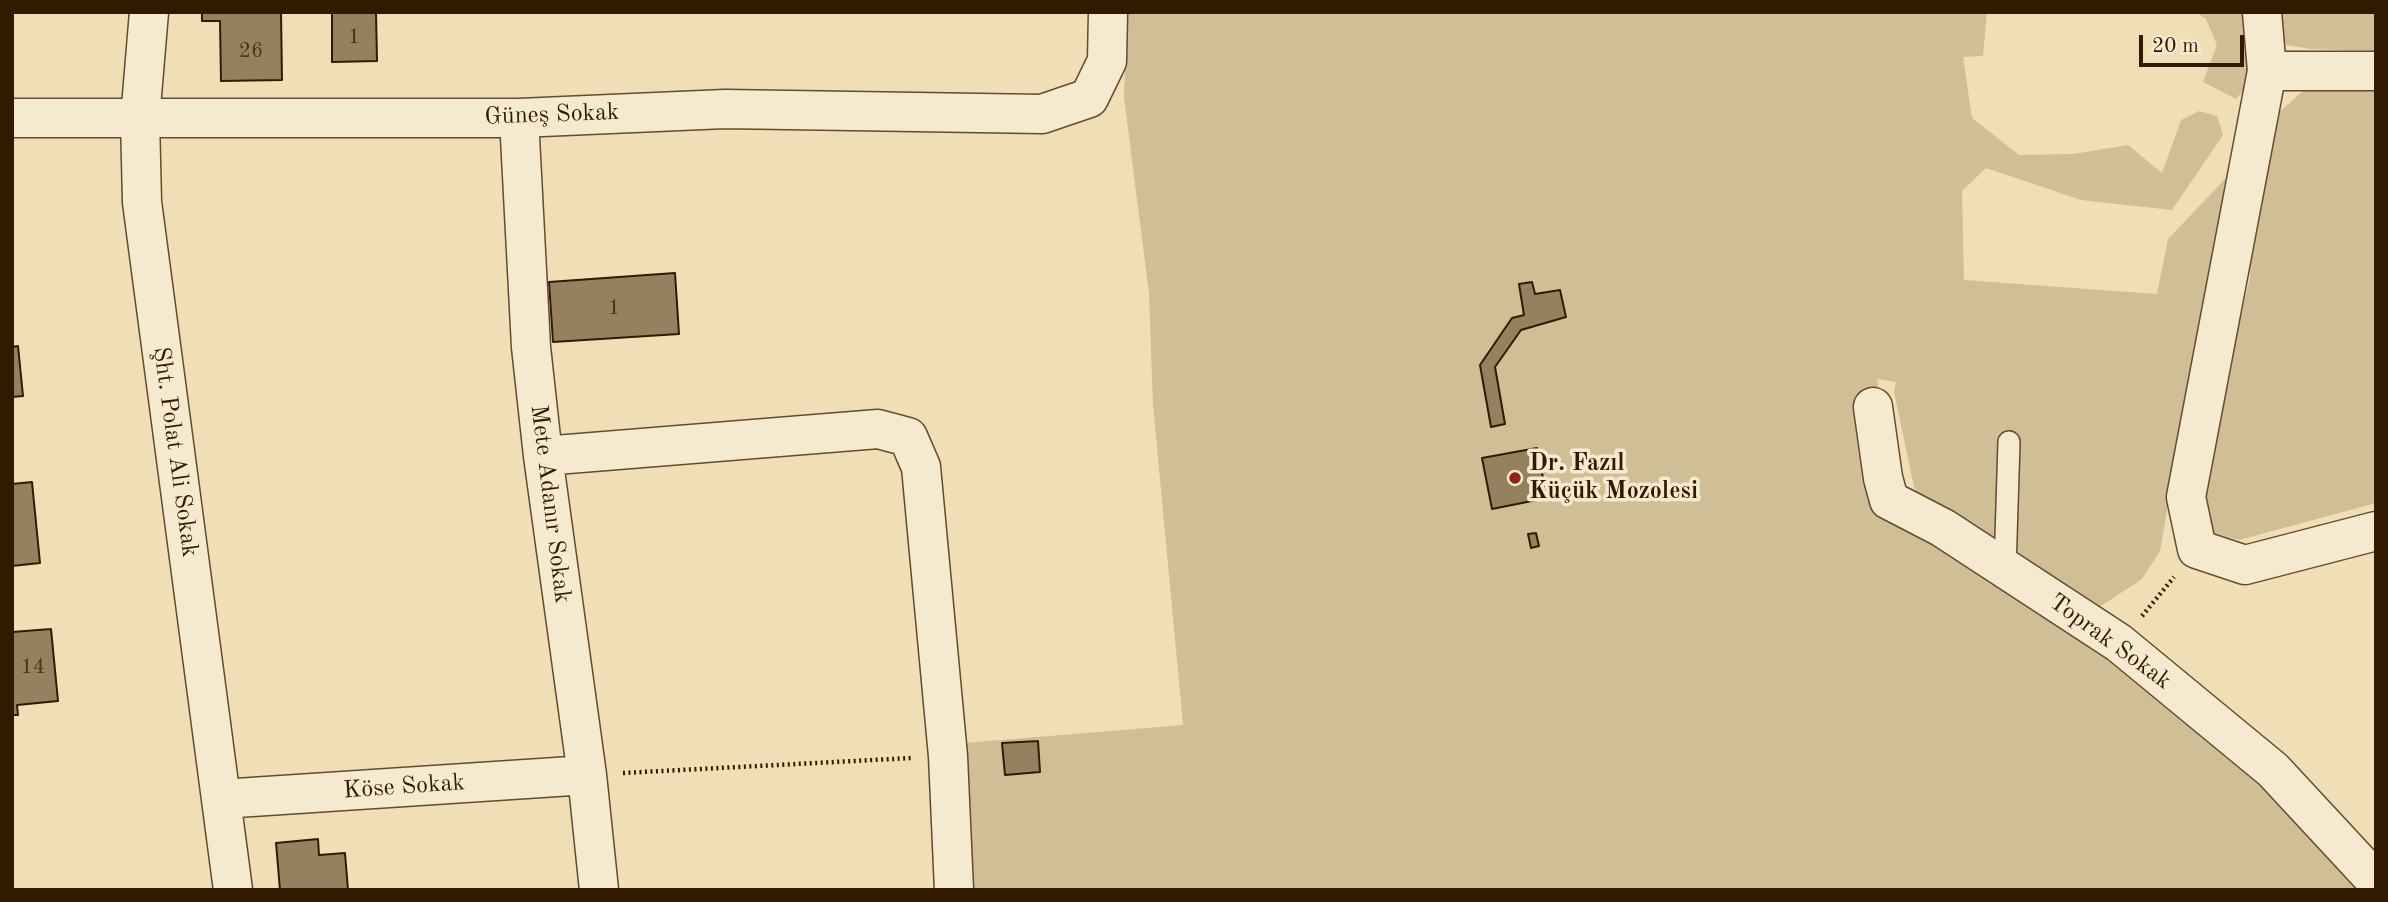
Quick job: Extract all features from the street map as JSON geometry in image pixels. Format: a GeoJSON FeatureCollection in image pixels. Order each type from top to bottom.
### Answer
{"type":"FeatureCollection","features":[{"type":"Feature","properties":{"kind":"street","name":"Şht. Polat Ali Sokak"},"geometry":{"type":"LineString","coordinates":[[149,12],[140,119],[142,202],[233,890]]}},
{"type":"Feature","properties":{"kind":"street","name":"Güneş Sokak"},"geometry":{"type":"LineString","coordinates":[[12,118],[519,118],[725,109],[1042,114],[1089,98],[1107,61],[1108,12]]}},
{"type":"Feature","properties":{"kind":"street"},"geometry":{"type":"LineString","coordinates":[[2262,12],[2267,71],[2237,218],[2214,363],[2186,498],[2197,549],[2245,565],[2376,531]]}},
{"type":"Feature","properties":{"kind":"street"},"geometry":{"type":"LineString","coordinates":[[2267,71],[2376,71]]}},
{"type":"Feature","properties":{"kind":"street","name":"Mete Adanır Sokak"},"geometry":{"type":"LineString","coordinates":[[519,118],[531,347],[542,456],[587,775],[599,890]]}},
{"type":"Feature","properties":{"kind":"street","name":"Toprak Sokak"},"geometry":{"type":"LineString","coordinates":[[1873,407],[1883,478],[1889,500],[1943,528],[2119,643],[2273,770],[2376,881]]}},
{"type":"Feature","properties":{"kind":"street"},"geometry":{"type":"LineString","coordinates":[[542,456],[878,429],[908,437],[920,467],[948,756],[954,890]]}},
{"type":"Feature","properties":{"kind":"street","name":"Köse Sokak"},"geometry":{"type":"LineString","coordinates":[[221,799],[587,775]]}},
{"type":"Feature","properties":{"kind":"lane"},"geometry":{"type":"LineString","coordinates":[[2005,569],[2009,442]]}},
{"type":"Feature","properties":{"kind":"path"},"geometry":{"type":"LineString","coordinates":[[2119,643],[2197,549]]}},
{"type":"Feature","properties":{"kind":"path"},"geometry":{"type":"LineString","coordinates":[[587,775],[948,756]]}},
{"type":"Feature","properties":{"kind":"shaded area"},"geometry":{"type":"Polygon","coordinates":[[[1127,12],[1987,12],[1983,56],[1963,57],[1972,118],[2019,155],[2073,154],[2128,145],[2162,173],[2181,120],[2199,111],[2217,116],[2223,135],[2172,210],[2081,200],[1986,168],[1962,191],[1964,280],[2157,294],[2168,239],[2226,178],[2160,551],[2142,579],[2098,608],[2265,781],[2365,890],[974,890],[964,743],[1183,725],[1153,405],[1149,294],[1124,97],[1127,12]],[[1877,379],[1900,498],[1916,496],[1894,392],[1896,382],[1877,379]]]}},
{"type":"Feature","properties":{"kind":"shaded area"},"geometry":{"type":"Polygon","coordinates":[[[2195,12],[2245,12],[2251,53],[2247,86],[2236,99],[2203,82],[2217,45],[2206,19],[2195,12]]]}},
{"type":"Feature","properties":{"kind":"shaded area"},"geometry":{"type":"Polygon","coordinates":[[[2272,12],[2376,12],[2376,51],[2311,49],[2286,45],[2272,12]]]}},
{"type":"Feature","properties":{"kind":"shaded area"},"geometry":{"type":"Polygon","coordinates":[[[2376,90],[2376,503],[2239,540],[2212,533],[2197,508],[2250,277],[2253,206],[2267,123],[2303,91],[2376,90]]]}},
{"type":"Feature","properties":{"kind":"building"},"geometry":{"type":"Polygon","coordinates":[[[202,12],[281,12],[282,80],[221,81],[220,21],[202,21],[202,12]]]}},
{"type":"Feature","properties":{"kind":"building"},"geometry":{"type":"Polygon","coordinates":[[[332,12],[376,12],[377,61],[332,62],[332,12]]]}},
{"type":"Feature","properties":{"kind":"building"},"geometry":{"type":"Polygon","coordinates":[[[675,273],[679,334],[553,342],[549,282],[675,273]]]}},
{"type":"Feature","properties":{"kind":"building"},"geometry":{"type":"Polygon","coordinates":[[[1532,282],[1535,294],[1560,290],[1566,317],[1521,330],[1495,367],[1505,424],[1491,427],[1480,365],[1512,318],[1524,315],[1519,284],[1532,282]]]}},
{"type":"Feature","properties":{"kind":"building"},"geometry":{"type":"Polygon","coordinates":[[[18,346],[23,396],[12,397],[12,347],[18,346]]]}},
{"type":"Feature","properties":{"kind":"building","name":"Dr. Fazıl Küçük Mozolesi"},"geometry":{"type":"Polygon","coordinates":[[[1537,448],[1547,498],[1492,509],[1482,458],[1537,448]]]}},
{"type":"Feature","properties":{"kind":"building"},"geometry":{"type":"Polygon","coordinates":[[[32,482],[40,563],[12,566],[12,484],[32,482]]]}},
{"type":"Feature","properties":{"kind":"building"},"geometry":{"type":"Polygon","coordinates":[[[1536,533],[1539,546],[1531,548],[1528,534],[1536,533]]]}},
{"type":"Feature","properties":{"kind":"building"},"geometry":{"type":"Polygon","coordinates":[[[51,629],[58,701],[17,705],[18,715],[12,715],[12,632],[51,629]]]}},
{"type":"Feature","properties":{"kind":"building"},"geometry":{"type":"Polygon","coordinates":[[[1038,741],[1040,772],[1005,775],[1002,743],[1038,741]]]}},
{"type":"Feature","properties":{"kind":"building"},"geometry":{"type":"Polygon","coordinates":[[[318,839],[319,855],[345,853],[348,890],[280,890],[276,843],[318,839]]]}},
{"type":"Feature","properties":{"kind":"place","name":"Dr. Fazıl Küçük Mozolesi"},"geometry":{"type":"Point","coordinates":[1515,478]}}]}
